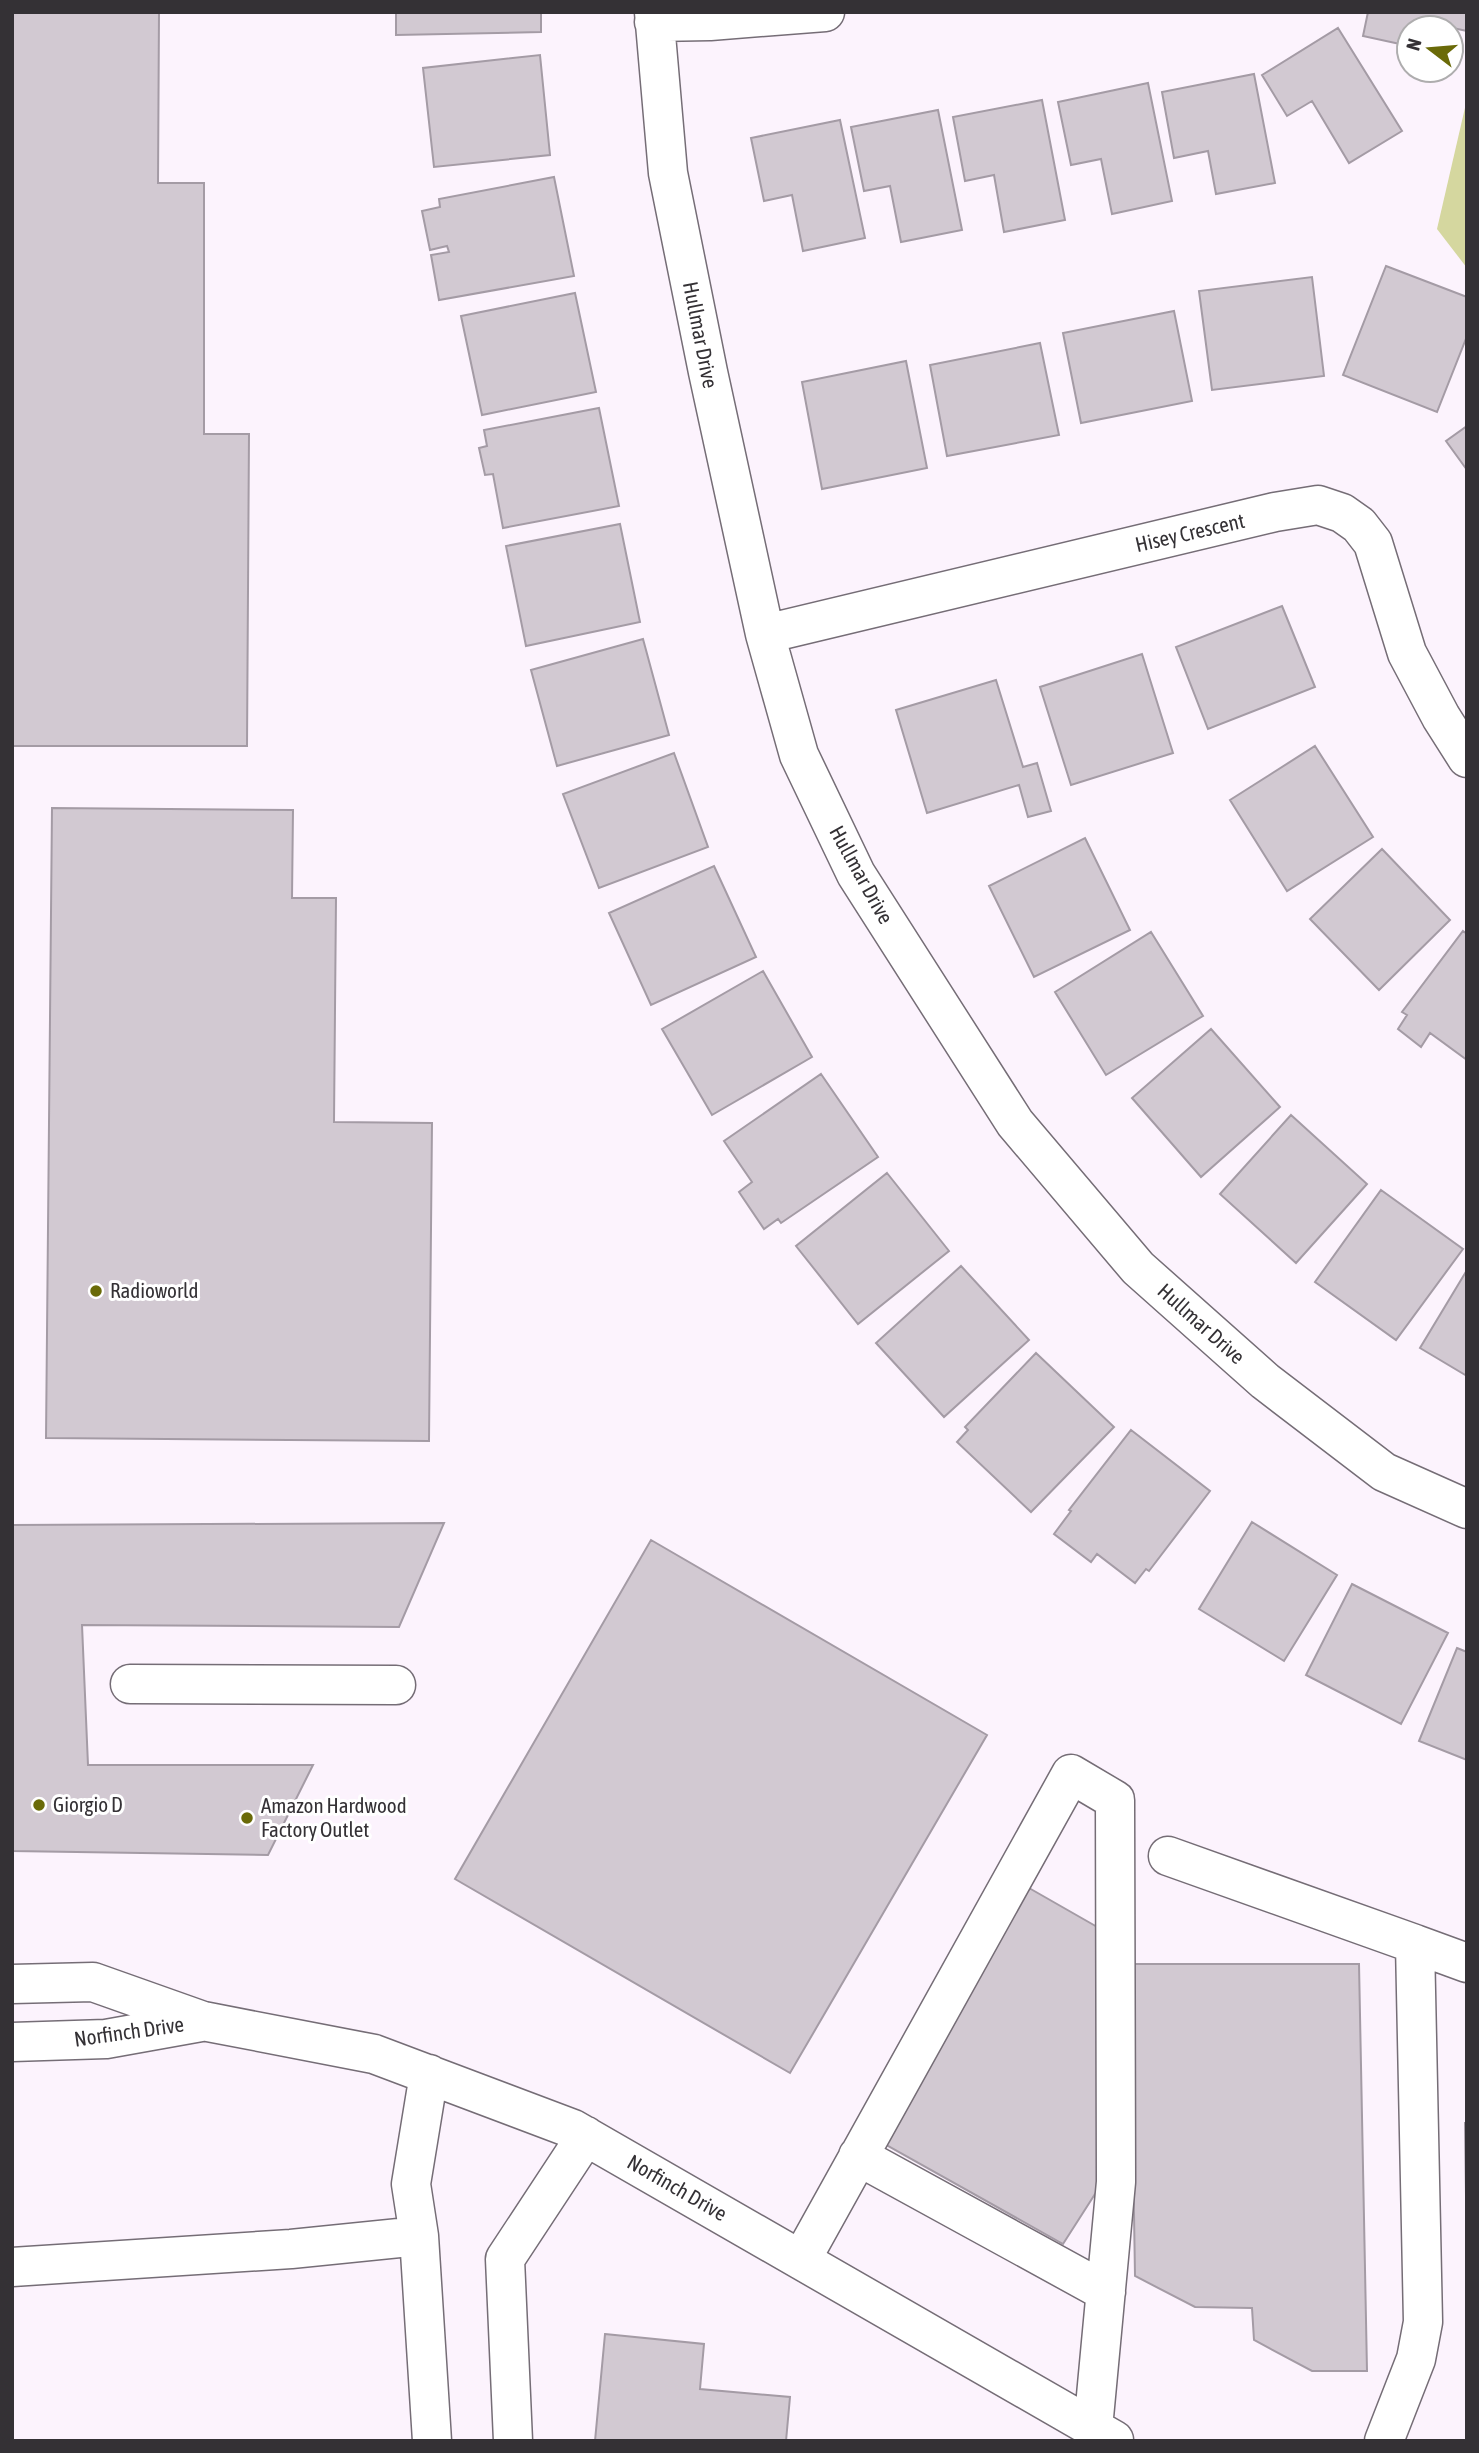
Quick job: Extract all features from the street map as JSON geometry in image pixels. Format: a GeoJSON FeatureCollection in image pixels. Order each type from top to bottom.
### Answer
{"type":"FeatureCollection","features":[{"type":"Feature","properties":{"kind":"street"},"geometry":{"type":"LineString","coordinates":[[654,17],[710,21],[825,12]]}},
{"type":"Feature","properties":{"kind":"street","name":"Hullmar Drive"},"geometry":{"type":"LineString","coordinates":[[654,17],[668,173],[765,634],[799,755],[856,874],[1015,1124],[1138,1268],[1265,1381],[1384,1472],[1467,1509]]}},
{"type":"Feature","properties":{"kind":"street","name":"Hisey Crescent"},"geometry":{"type":"LineString","coordinates":[[765,634],[1275,512],[1318,505],[1342,513],[1359,524],[1373,542],[1407,653],[1441,717],[1467,758]]}},
{"type":"Feature","properties":{"kind":"street"},"geometry":{"type":"LineString","coordinates":[[130,1684],[396,1685]]}},
{"type":"Feature","properties":{"kind":"street"},"geometry":{"type":"LineString","coordinates":[[801,2260],[1070,1774],[1115,1801],[1116,2182],[1106,2292],[1104,2434]]}},
{"type":"Feature","properties":{"kind":"street"},"geometry":{"type":"LineString","coordinates":[[1168,1856],[1467,1963]]}},
{"type":"Feature","properties":{"kind":"street"},"geometry":{"type":"LineString","coordinates":[[1384,2441],[1416,2359],[1423,2322],[1415,1944]]}},
{"type":"Feature","properties":{"kind":"street","name":"Norfinch Drive"},"geometry":{"type":"LineString","coordinates":[[12,1984],[93,1982],[204,2021],[374,2054],[501,2100],[586,2136],[1104,2434]]}},
{"type":"Feature","properties":{"kind":"street","name":"Norfinch Drive"},"geometry":{"type":"LineString","coordinates":[[12,2042],[106,2039],[204,2021]]}},
{"type":"Feature","properties":{"kind":"street"},"geometry":{"type":"LineString","coordinates":[[429,2074],[411,2184],[418,2236],[432,2441]]}},
{"type":"Feature","properties":{"kind":"street"},"geometry":{"type":"LineString","coordinates":[[513,2441],[505,2259],[586,2136]]}},
{"type":"Feature","properties":{"kind":"street"},"geometry":{"type":"LineString","coordinates":[[858,2156],[1106,2292]]}},
{"type":"Feature","properties":{"kind":"street"},"geometry":{"type":"LineString","coordinates":[[12,2267],[291,2249],[418,2236]]}},
{"type":"Feature","properties":{"kind":"green space"},"geometry":{"type":"Polygon","coordinates":[[[1467,99],[1467,268],[1437,229],[1467,99]]]}},
{"type":"Feature","properties":{"kind":"building"},"geometry":{"type":"Polygon","coordinates":[[[12,12],[159,12],[158,183],[204,183],[204,434],[249,434],[247,746],[12,746],[12,12]]]}},
{"type":"Feature","properties":{"kind":"building"},"geometry":{"type":"Polygon","coordinates":[[[396,12],[541,12],[541,32],[396,35],[396,12]]]}},
{"type":"Feature","properties":{"kind":"building"},"geometry":{"type":"Polygon","coordinates":[[[1368,12],[1467,12],[1467,31],[1465,14],[1395,14],[1395,43],[1363,36],[1368,12]]]}},
{"type":"Feature","properties":{"kind":"building"},"geometry":{"type":"Polygon","coordinates":[[[1338,28],[1402,131],[1349,163],[1312,101],[1287,116],[1262,75],[1338,28]]]}},
{"type":"Feature","properties":{"kind":"building"},"geometry":{"type":"Polygon","coordinates":[[[540,55],[550,155],[434,167],[423,68],[540,55]]]}},
{"type":"Feature","properties":{"kind":"building"},"geometry":{"type":"Polygon","coordinates":[[[1254,74],[1275,183],[1216,194],[1208,151],[1174,158],[1162,92],[1254,74]]]}},
{"type":"Feature","properties":{"kind":"building"},"geometry":{"type":"Polygon","coordinates":[[[1148,83],[1172,201],[1112,214],[1101,159],[1071,165],[1058,102],[1148,83]]]}},
{"type":"Feature","properties":{"kind":"building"},"geometry":{"type":"Polygon","coordinates":[[[1042,100],[1065,220],[1004,232],[994,175],[965,181],[953,117],[1042,100]]]}},
{"type":"Feature","properties":{"kind":"building"},"geometry":{"type":"Polygon","coordinates":[[[938,110],[962,230],[901,242],[890,186],[864,191],[851,127],[938,110]]]}},
{"type":"Feature","properties":{"kind":"building"},"geometry":{"type":"Polygon","coordinates":[[[840,120],[865,238],[803,251],[792,195],[764,201],[751,138],[840,120]]]}},
{"type":"Feature","properties":{"kind":"building"},"geometry":{"type":"Polygon","coordinates":[[[554,177],[574,276],[439,300],[431,255],[449,252],[447,246],[430,250],[422,211],[440,207],[439,199],[554,177]]]}},
{"type":"Feature","properties":{"kind":"building"},"geometry":{"type":"Polygon","coordinates":[[[1386,266],[1467,297],[1467,336],[1437,412],[1343,375],[1386,266]]]}},
{"type":"Feature","properties":{"kind":"building"},"geometry":{"type":"Polygon","coordinates":[[[1312,277],[1324,376],[1212,390],[1199,291],[1312,277]]]}},
{"type":"Feature","properties":{"kind":"building"},"geometry":{"type":"Polygon","coordinates":[[[575,293],[596,392],[482,415],[461,316],[575,293]]]}},
{"type":"Feature","properties":{"kind":"building"},"geometry":{"type":"Polygon","coordinates":[[[1174,311],[1192,401],[1081,423],[1063,333],[1174,311]]]}},
{"type":"Feature","properties":{"kind":"building"},"geometry":{"type":"Polygon","coordinates":[[[1040,343],[1059,435],[947,456],[930,365],[1040,343]]]}},
{"type":"Feature","properties":{"kind":"building"},"geometry":{"type":"Polygon","coordinates":[[[906,361],[927,468],[822,489],[802,382],[906,361]]]}},
{"type":"Feature","properties":{"kind":"building"},"geometry":{"type":"Polygon","coordinates":[[[599,408],[619,506],[503,528],[493,474],[485,475],[479,448],[487,446],[484,430],[599,408]]]}},
{"type":"Feature","properties":{"kind":"building"},"geometry":{"type":"Polygon","coordinates":[[[1467,426],[1467,470],[1446,441],[1467,426]]]}},
{"type":"Feature","properties":{"kind":"building"},"geometry":{"type":"Polygon","coordinates":[[[620,524],[640,622],[526,646],[506,546],[620,524]]]}},
{"type":"Feature","properties":{"kind":"building"},"geometry":{"type":"Polygon","coordinates":[[[1282,606],[1315,687],[1208,729],[1176,647],[1282,606]]]}},
{"type":"Feature","properties":{"kind":"building"},"geometry":{"type":"Polygon","coordinates":[[[643,639],[669,735],[557,766],[531,670],[643,639]]]}},
{"type":"Feature","properties":{"kind":"building"},"geometry":{"type":"Polygon","coordinates":[[[1142,654],[1173,753],[1071,785],[1040,687],[1142,654]]]}},
{"type":"Feature","properties":{"kind":"building"},"geometry":{"type":"Polygon","coordinates":[[[996,680],[1023,767],[1037,763],[1051,811],[1028,817],[1019,785],[927,813],[896,710],[996,680]]]}},
{"type":"Feature","properties":{"kind":"building"},"geometry":{"type":"Polygon","coordinates":[[[1315,746],[1373,837],[1287,891],[1230,800],[1315,746]]]}},
{"type":"Feature","properties":{"kind":"building"},"geometry":{"type":"Polygon","coordinates":[[[674,753],[708,847],[599,888],[563,794],[674,753]]]}},
{"type":"Feature","properties":{"kind":"building"},"geometry":{"type":"Polygon","coordinates":[[[52,808],[293,810],[292,898],[336,898],[334,1122],[432,1123],[429,1441],[46,1438],[52,808]]]}},
{"type":"Feature","properties":{"kind":"building"},"geometry":{"type":"Polygon","coordinates":[[[1085,838],[1130,930],[1034,977],[989,886],[1085,838]]]}},
{"type":"Feature","properties":{"kind":"building"},"geometry":{"type":"Polygon","coordinates":[[[1382,849],[1450,920],[1379,990],[1310,919],[1382,849]]]}},
{"type":"Feature","properties":{"kind":"building"},"geometry":{"type":"Polygon","coordinates":[[[714,866],[756,957],[651,1005],[609,913],[714,866]]]}},
{"type":"Feature","properties":{"kind":"building"},"geometry":{"type":"Polygon","coordinates":[[[1463,931],[1467,934],[1467,1060],[1430,1033],[1421,1047],[1398,1029],[1407,1015],[1402,1012],[1463,931]]]}},
{"type":"Feature","properties":{"kind":"building"},"geometry":{"type":"Polygon","coordinates":[[[1151,932],[1203,1016],[1106,1075],[1055,992],[1151,932]]]}},
{"type":"Feature","properties":{"kind":"building"},"geometry":{"type":"Polygon","coordinates":[[[763,971],[812,1057],[712,1115],[662,1029],[763,971]]]}},
{"type":"Feature","properties":{"kind":"building"},"geometry":{"type":"Polygon","coordinates":[[[1211,1029],[1280,1107],[1201,1177],[1132,1098],[1211,1029]]]}},
{"type":"Feature","properties":{"kind":"building"},"geometry":{"type":"Polygon","coordinates":[[[821,1074],[878,1157],[781,1223],[778,1219],[764,1229],[739,1192],[752,1182],[724,1141],[821,1074]]]}},
{"type":"Feature","properties":{"kind":"building"},"geometry":{"type":"Polygon","coordinates":[[[1291,1115],[1367,1184],[1296,1263],[1220,1194],[1291,1115]]]}},
{"type":"Feature","properties":{"kind":"building"},"geometry":{"type":"Polygon","coordinates":[[[887,1173],[949,1251],[858,1324],[796,1246],[887,1173]]]}},
{"type":"Feature","properties":{"kind":"building"},"geometry":{"type":"Polygon","coordinates":[[[1381,1190],[1463,1249],[1396,1340],[1315,1282],[1381,1190]]]}},
{"type":"Feature","properties":{"kind":"building"},"geometry":{"type":"Polygon","coordinates":[[[961,1266],[1029,1340],[944,1417],[876,1343],[961,1266]]]}},
{"type":"Feature","properties":{"kind":"building"},"geometry":{"type":"Polygon","coordinates":[[[1467,1270],[1467,1376],[1420,1348],[1467,1270]]]}},
{"type":"Feature","properties":{"kind":"building"},"geometry":{"type":"Polygon","coordinates":[[[1036,1353],[1114,1427],[1031,1512],[957,1442],[968,1430],[965,1427],[1036,1353]]]}},
{"type":"Feature","properties":{"kind":"building"},"geometry":{"type":"Polygon","coordinates":[[[1131,1430],[1210,1491],[1149,1571],[1146,1569],[1135,1583],[1097,1554],[1091,1562],[1054,1534],[1071,1511],[1069,1510],[1131,1430]]]}},
{"type":"Feature","properties":{"kind":"building"},"geometry":{"type":"Polygon","coordinates":[[[1252,1522],[1337,1575],[1284,1661],[1199,1609],[1252,1522]]]}},
{"type":"Feature","properties":{"kind":"building"},"geometry":{"type":"Polygon","coordinates":[[[444,1523],[399,1627],[82,1625],[88,1765],[313,1765],[268,1855],[12,1851],[12,1525],[444,1523]]]}},
{"type":"Feature","properties":{"kind":"building"},"geometry":{"type":"Polygon","coordinates":[[[651,1540],[987,1735],[790,2073],[455,1879],[651,1540]]]}},
{"type":"Feature","properties":{"kind":"building"},"geometry":{"type":"Polygon","coordinates":[[[1352,1584],[1448,1633],[1401,1724],[1306,1675],[1352,1584]]]}},
{"type":"Feature","properties":{"kind":"building"},"geometry":{"type":"Polygon","coordinates":[[[1457,1648],[1467,1652],[1467,1760],[1419,1741],[1457,1648]]]}},
{"type":"Feature","properties":{"kind":"building"},"geometry":{"type":"Polygon","coordinates":[[[1029,1888],[1099,1928],[1104,2180],[1063,2244],[883,2143],[1029,1888]]]}},
{"type":"Feature","properties":{"kind":"building"},"geometry":{"type":"Polygon","coordinates":[[[1130,1964],[1359,1964],[1367,2371],[1312,2371],[1254,2340],[1252,2308],[1195,2307],[1135,2276],[1130,1964]]]}},
{"type":"Feature","properties":{"kind":"building"},"geometry":{"type":"Polygon","coordinates":[[[1465,2123],[1467,2123],[1467,2269],[1465,2123]]]}},
{"type":"Feature","properties":{"kind":"building"},"geometry":{"type":"Polygon","coordinates":[[[605,2334],[704,2344],[700,2389],[790,2397],[786,2441],[595,2441],[605,2334]]]}},
{"type":"Feature","properties":{"kind":"place","name":"Radioworld"},"geometry":{"type":"Point","coordinates":[96,1291]}},
{"type":"Feature","properties":{"kind":"place","name":"Giorgio D"},"geometry":{"type":"Point","coordinates":[39,1805]}},
{"type":"Feature","properties":{"kind":"place","name":"Amazon Hardwood Factory Outlet"},"geometry":{"type":"Point","coordinates":[247,1818]}}]}
